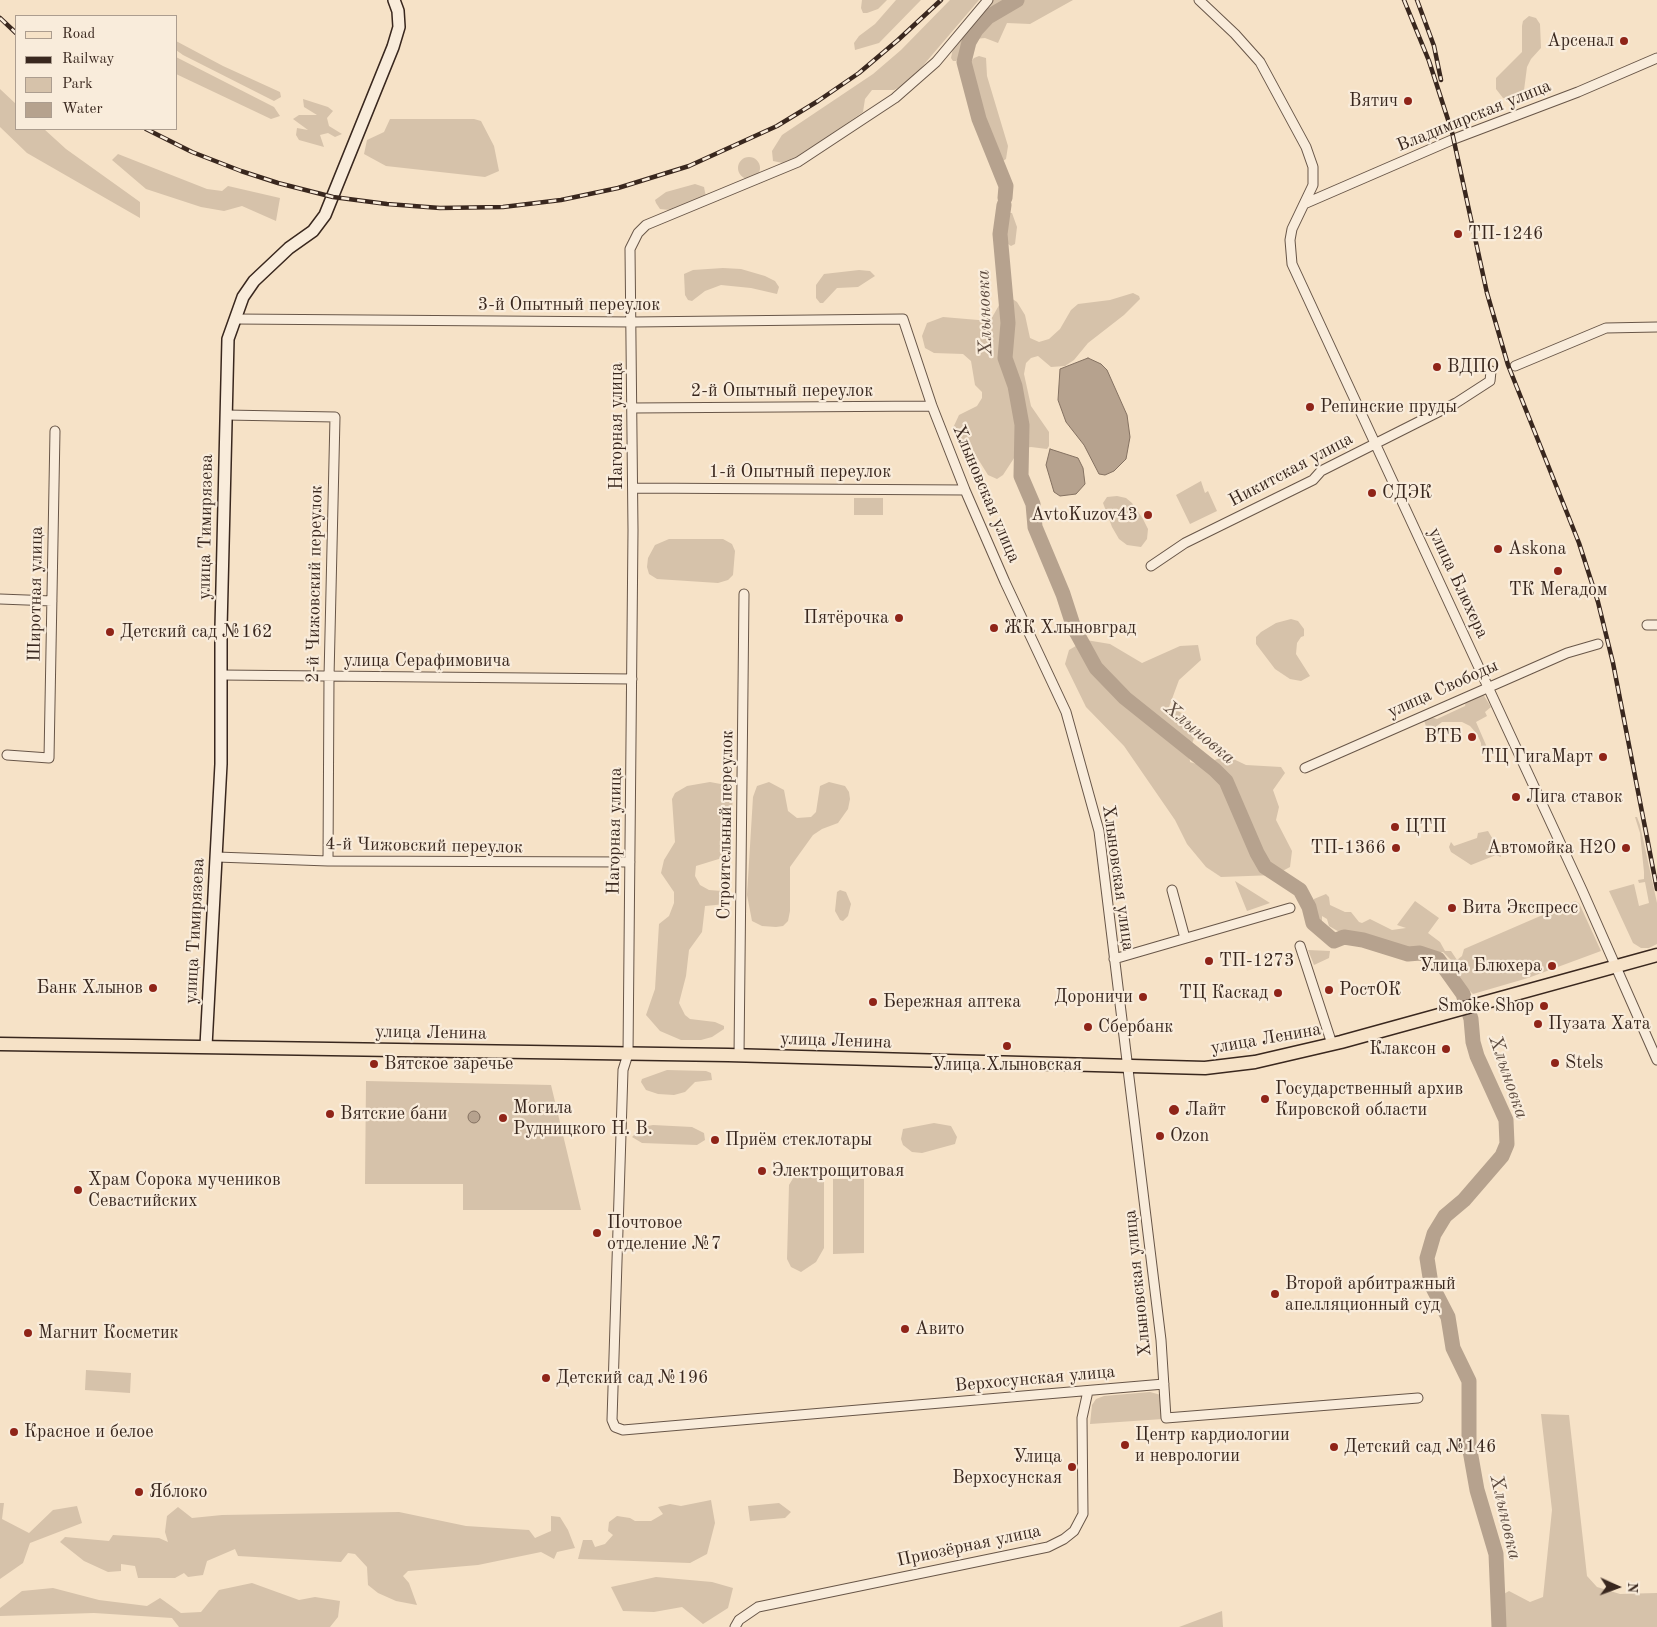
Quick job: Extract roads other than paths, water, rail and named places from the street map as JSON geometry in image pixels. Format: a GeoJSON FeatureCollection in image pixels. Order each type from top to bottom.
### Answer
{"type":"FeatureCollection","features":[{"type":"Feature","properties":{"kind":"main road","name":"улица Тимирязева"},"geometry":{"type":"LineString","coordinates":[[206,1046],[221,764],[228,339],[243,297],[254,281],[289,248],[313,231],[325,215],[393,48],[400,26],[394,0]]}},
{"type":"Feature","properties":{"kind":"main road","name":"улица Ленина"},"geometry":{"type":"LineString","coordinates":[[0,1044],[739,1056],[1205,1068],[1246,1063],[1332,1044],[1616,967],[1657,954]]}},
{"type":"Feature","properties":{"kind":"street","name":"Нагорная улица"},"geometry":{"type":"LineString","coordinates":[[623,1430],[615,1427],[612,1420],[623,1070],[628,1054],[634,488],[630,249],[642,229],[652,222],[778,171],[815,153],[837,136],[906,91],[936,62],[988,0]]}},
{"type":"Feature","properties":{"kind":"street","name":"улица Блюхера"},"geometry":{"type":"LineString","coordinates":[[1199,0],[1230,28],[1260,62],[1306,147],[1313,176],[1310,194],[1291,234],[1292,264],[1488,686],[1657,1060]]}},
{"type":"Feature","properties":{"kind":"street","name":"Владимирская улица"},"geometry":{"type":"LineString","coordinates":[[1304,204],[1454,139],[1578,92],[1657,58]]}},
{"type":"Feature","properties":{"kind":"street","name":"3-й Опытный переулок"},"geometry":{"type":"LineString","coordinates":[[235,319],[632,322],[903,319]]}},
{"type":"Feature","properties":{"kind":"street","name":"Хлыновская улица"},"geometry":{"type":"LineString","coordinates":[[903,319],[932,406],[965,490],[1005,582],[1066,712],[1099,831],[1161,1340],[1164,1384]]}},
{"type":"Feature","properties":{"kind":"street"},"geometry":{"type":"LineString","coordinates":[[1515,366],[1606,328],[1657,327]]}},
{"type":"Feature","properties":{"kind":"street","name":"Никитская улица"},"geometry":{"type":"LineString","coordinates":[[1151,566],[1185,543],[1313,480],[1321,471],[1456,403],[1490,381],[1491,371]]}},
{"type":"Feature","properties":{"kind":"street","name":"2-й Опытный переулок"},"geometry":{"type":"LineString","coordinates":[[633,408],[932,406]]}},
{"type":"Feature","properties":{"kind":"street","name":"2-й Чижовский переулок"},"geometry":{"type":"LineString","coordinates":[[226,415],[335,417],[329,678],[328,862]]}},
{"type":"Feature","properties":{"kind":"street","name":"Широтная улица"},"geometry":{"type":"LineString","coordinates":[[7,755],[50,758],[55,430]]}},
{"type":"Feature","properties":{"kind":"street","name":"1-й Опытный переулок"},"geometry":{"type":"LineString","coordinates":[[634,488],[965,490]]}},
{"type":"Feature","properties":{"kind":"street","name":"Строительный переулок"},"geometry":{"type":"LineString","coordinates":[[739,1056],[744,594]]}},
{"type":"Feature","properties":{"kind":"street"},"geometry":{"type":"LineString","coordinates":[[0,599],[52,601]]}},
{"type":"Feature","properties":{"kind":"street"},"geometry":{"type":"LineString","coordinates":[[1647,625],[1657,624]]}},
{"type":"Feature","properties":{"kind":"street","name":"улица Свободы"},"geometry":{"type":"LineString","coordinates":[[1305,768],[1488,686],[1567,653],[1598,644]]}},
{"type":"Feature","properties":{"kind":"street","name":"улица Серафимовича"},"geometry":{"type":"LineString","coordinates":[[221,675],[329,678],[632,679]]}},
{"type":"Feature","properties":{"kind":"street","name":"4-й Чижовский переулок"},"geometry":{"type":"LineString","coordinates":[[217,857],[328,862],[630,862]]}},
{"type":"Feature","properties":{"kind":"street"},"geometry":{"type":"LineString","coordinates":[[1172,890],[1185,938]]}},
{"type":"Feature","properties":{"kind":"street"},"geometry":{"type":"LineString","coordinates":[[1114,959],[1290,908]]}},
{"type":"Feature","properties":{"kind":"street"},"geometry":{"type":"LineString","coordinates":[[1300,946],[1332,1044]]}},
{"type":"Feature","properties":{"kind":"street"},"geometry":{"type":"LineString","coordinates":[[1164,1384],[1166,1418],[1418,1398]]}},
{"type":"Feature","properties":{"kind":"street","name":"Верхосунская улица"},"geometry":{"type":"LineString","coordinates":[[623,1430],[1164,1384]]}},
{"type":"Feature","properties":{"kind":"street","name":"Приозёрная улица"},"geometry":{"type":"LineString","coordinates":[[735,1627],[739,1620],[758,1607],[1048,1547],[1064,1539],[1074,1531],[1083,1514],[1082,1418],[1088,1391]]}},
{"type":"Feature","properties":{"kind":"water"},"geometry":{"type":"Polygon","coordinates":[[[1088,358],[1101,364],[1107,370],[1127,415],[1130,437],[1126,459],[1114,471],[1105,475],[1099,474],[1084,445],[1066,422],[1058,400],[1060,369],[1088,358]]]}},
{"type":"Feature","properties":{"kind":"water"},"geometry":{"type":"Polygon","coordinates":[[[1050,449],[1078,458],[1083,468],[1085,484],[1076,494],[1060,496],[1054,492],[1046,465],[1050,449]]]}},
{"type":"Feature","properties":{"kind":"water"},"geometry":{"type":"Polygon","coordinates":[[[472,1111],[476,1111],[480,1117],[476,1123],[472,1123],[468,1119],[468,1115],[472,1111]]]}},
{"type":"Feature","properties":{"kind":"waterway","name":"Хлыновка"},"geometry":{"type":"LineString","coordinates":[[1005,198],[1006,186],[979,119],[964,62],[969,42],[976,30],[988,17],[1017,0]]}},
{"type":"Feature","properties":{"kind":"waterway","name":"Хлыновка"},"geometry":{"type":"LineString","coordinates":[[1004,205],[1000,234],[1008,323],[1005,358],[1015,386],[1022,425],[1021,476],[1033,504],[1035,527],[1063,594],[1074,628],[1096,668],[1125,698],[1215,770],[1226,781],[1257,853],[1265,867],[1300,890],[1309,907],[1313,923],[1334,941],[1344,937],[1363,940],[1408,954],[1420,953],[1438,959],[1463,994],[1471,1019],[1473,1042],[1477,1056],[1506,1120],[1507,1144],[1502,1156],[1464,1200],[1445,1216],[1434,1234],[1427,1258],[1431,1284],[1448,1317],[1453,1348],[1469,1381],[1469,1445],[1477,1490],[1496,1554],[1499,1627]]}},
{"type":"Feature","properties":{"kind":"railway"},"geometry":{"type":"LineString","coordinates":[[148,130],[192,152],[241,171],[333,197],[440,208],[503,207],[561,200],[618,188],[689,166],[777,126],[859,73],[941,0]]}},
{"type":"Feature","properties":{"kind":"railway"},"geometry":{"type":"LineString","coordinates":[[1404,0],[1429,61],[1452,132],[1487,293],[1508,365],[1579,543],[1598,602],[1613,663],[1657,889]]}},
{"type":"Feature","properties":{"kind":"railway"},"geometry":{"type":"LineString","coordinates":[[1417,0],[1434,46],[1441,80]]}},
{"type":"Feature","properties":{"kind":"railway"},"geometry":{"type":"LineString","coordinates":[[0,18],[15,32]]}},
{"type":"Feature","properties":{"kind":"place","name":"Арсенал"},"geometry":{"type":"Point","coordinates":[1624,41]}},
{"type":"Feature","properties":{"kind":"place","name":"Вятич"},"geometry":{"type":"Point","coordinates":[1408,101]}},
{"type":"Feature","properties":{"kind":"place","name":"ТП-1246"},"geometry":{"type":"Point","coordinates":[1458,234]}},
{"type":"Feature","properties":{"kind":"place","name":"ВДПО"},"geometry":{"type":"Point","coordinates":[1437,367]}},
{"type":"Feature","properties":{"kind":"place","name":"Репинские пруды"},"geometry":{"type":"Point","coordinates":[1310,407]}},
{"type":"Feature","properties":{"kind":"place","name":"СДЭК"},"geometry":{"type":"Point","coordinates":[1372,493]}},
{"type":"Feature","properties":{"kind":"place","name":"AvtoKuzov43"},"geometry":{"type":"Point","coordinates":[1148,515]}},
{"type":"Feature","properties":{"kind":"place","name":"Askona"},"geometry":{"type":"Point","coordinates":[1498,549]}},
{"type":"Feature","properties":{"kind":"place","name":"ТК Мегадом"},"geometry":{"type":"Point","coordinates":[1558,571]}},
{"type":"Feature","properties":{"kind":"place","name":"Пятёрочка"},"geometry":{"type":"Point","coordinates":[899,618]}},
{"type":"Feature","properties":{"kind":"place","name":"ЖК Хлыновград"},"geometry":{"type":"Point","coordinates":[994,628]}},
{"type":"Feature","properties":{"kind":"place","name":"Детский сад №162"},"geometry":{"type":"Point","coordinates":[110,632]}},
{"type":"Feature","properties":{"kind":"place","name":"ВТБ"},"geometry":{"type":"Point","coordinates":[1472,737]}},
{"type":"Feature","properties":{"kind":"place","name":"ТЦ ГигаМарт"},"geometry":{"type":"Point","coordinates":[1603,757]}},
{"type":"Feature","properties":{"kind":"place","name":"Лига ставок"},"geometry":{"type":"Point","coordinates":[1516,797]}},
{"type":"Feature","properties":{"kind":"place","name":"ЦТП"},"geometry":{"type":"Point","coordinates":[1395,827]}},
{"type":"Feature","properties":{"kind":"place","name":"ТП-1366"},"geometry":{"type":"Point","coordinates":[1396,848]}},
{"type":"Feature","properties":{"kind":"place","name":"Автомойка H2O"},"geometry":{"type":"Point","coordinates":[1626,848]}},
{"type":"Feature","properties":{"kind":"place","name":"Вита Экспресс"},"geometry":{"type":"Point","coordinates":[1452,908]}},
{"type":"Feature","properties":{"kind":"place","name":"ТП-1273"},"geometry":{"type":"Point","coordinates":[1209,961]}},
{"type":"Feature","properties":{"kind":"place","name":"Улица Блюхера"},"geometry":{"type":"Point","coordinates":[1552,966]}},
{"type":"Feature","properties":{"kind":"place","name":"Банк Хлынов"},"geometry":{"type":"Point","coordinates":[153,988]}},
{"type":"Feature","properties":{"kind":"place","name":"РостОК"},"geometry":{"type":"Point","coordinates":[1329,990]}},
{"type":"Feature","properties":{"kind":"place","name":"ТЦ Каскад"},"geometry":{"type":"Point","coordinates":[1278,993]}},
{"type":"Feature","properties":{"kind":"place","name":"Дороничи"},"geometry":{"type":"Point","coordinates":[1143,997]}},
{"type":"Feature","properties":{"kind":"place","name":"Бережная аптека"},"geometry":{"type":"Point","coordinates":[873,1002]}},
{"type":"Feature","properties":{"kind":"place","name":"Smoke Shop"},"geometry":{"type":"Point","coordinates":[1544,1006]}},
{"type":"Feature","properties":{"kind":"place","name":"Пузата Хата"},"geometry":{"type":"Point","coordinates":[1538,1024]}},
{"type":"Feature","properties":{"kind":"place","name":"Сбербанк"},"geometry":{"type":"Point","coordinates":[1088,1027]}},
{"type":"Feature","properties":{"kind":"place","name":"Улица Хлыновская"},"geometry":{"type":"Point","coordinates":[1007,1046]}},
{"type":"Feature","properties":{"kind":"place","name":"Клаксон"},"geometry":{"type":"Point","coordinates":[1446,1049]}},
{"type":"Feature","properties":{"kind":"place","name":"Stels"},"geometry":{"type":"Point","coordinates":[1555,1063]}},
{"type":"Feature","properties":{"kind":"place","name":"Вятское заречье"},"geometry":{"type":"Point","coordinates":[374,1064]}},
{"type":"Feature","properties":{"kind":"place","name":"Государственный архив Кировской области"},"geometry":{"type":"Point","coordinates":[1265,1099]}},
{"type":"Feature","properties":{"kind":"place","name":"Лайт"},"geometry":{"type":"Point","coordinates":[1174,1110]}},
{"type":"Feature","properties":{"kind":"place","name":"Вятские бани"},"geometry":{"type":"Point","coordinates":[330,1114]}},
{"type":"Feature","properties":{"kind":"place","name":"Могила Рудницкого Н. В."},"geometry":{"type":"Point","coordinates":[503,1118]}},
{"type":"Feature","properties":{"kind":"place","name":"Ozon"},"geometry":{"type":"Point","coordinates":[1160,1136]}},
{"type":"Feature","properties":{"kind":"place","name":"Приём стеклотары"},"geometry":{"type":"Point","coordinates":[715,1140]}},
{"type":"Feature","properties":{"kind":"place","name":"Электрощитовая"},"geometry":{"type":"Point","coordinates":[762,1171]}},
{"type":"Feature","properties":{"kind":"place","name":"Храм Сорока мучеников Севастийских"},"geometry":{"type":"Point","coordinates":[78,1190]}},
{"type":"Feature","properties":{"kind":"place","name":"Почтовое отделение №7"},"geometry":{"type":"Point","coordinates":[597,1233]}},
{"type":"Feature","properties":{"kind":"place","name":"Второй арбитражный апелляционный суд"},"geometry":{"type":"Point","coordinates":[1275,1294]}},
{"type":"Feature","properties":{"kind":"place","name":"Авито"},"geometry":{"type":"Point","coordinates":[905,1329]}},
{"type":"Feature","properties":{"kind":"place","name":"Магнит Косметик"},"geometry":{"type":"Point","coordinates":[28,1333]}},
{"type":"Feature","properties":{"kind":"place","name":"Детский сад №196"},"geometry":{"type":"Point","coordinates":[546,1378]}},
{"type":"Feature","properties":{"kind":"place","name":"Красное и белое"},"geometry":{"type":"Point","coordinates":[14,1432]}},
{"type":"Feature","properties":{"kind":"place","name":"Центр кардиологии и неврологии"},"geometry":{"type":"Point","coordinates":[1125,1445]}},
{"type":"Feature","properties":{"kind":"place","name":"Детский сад №146"},"geometry":{"type":"Point","coordinates":[1334,1447]}},
{"type":"Feature","properties":{"kind":"place","name":"Улица Верхосунская"},"geometry":{"type":"Point","coordinates":[1072,1467]}},
{"type":"Feature","properties":{"kind":"place","name":"Яблоко"},"geometry":{"type":"Point","coordinates":[139,1492]}}]}
